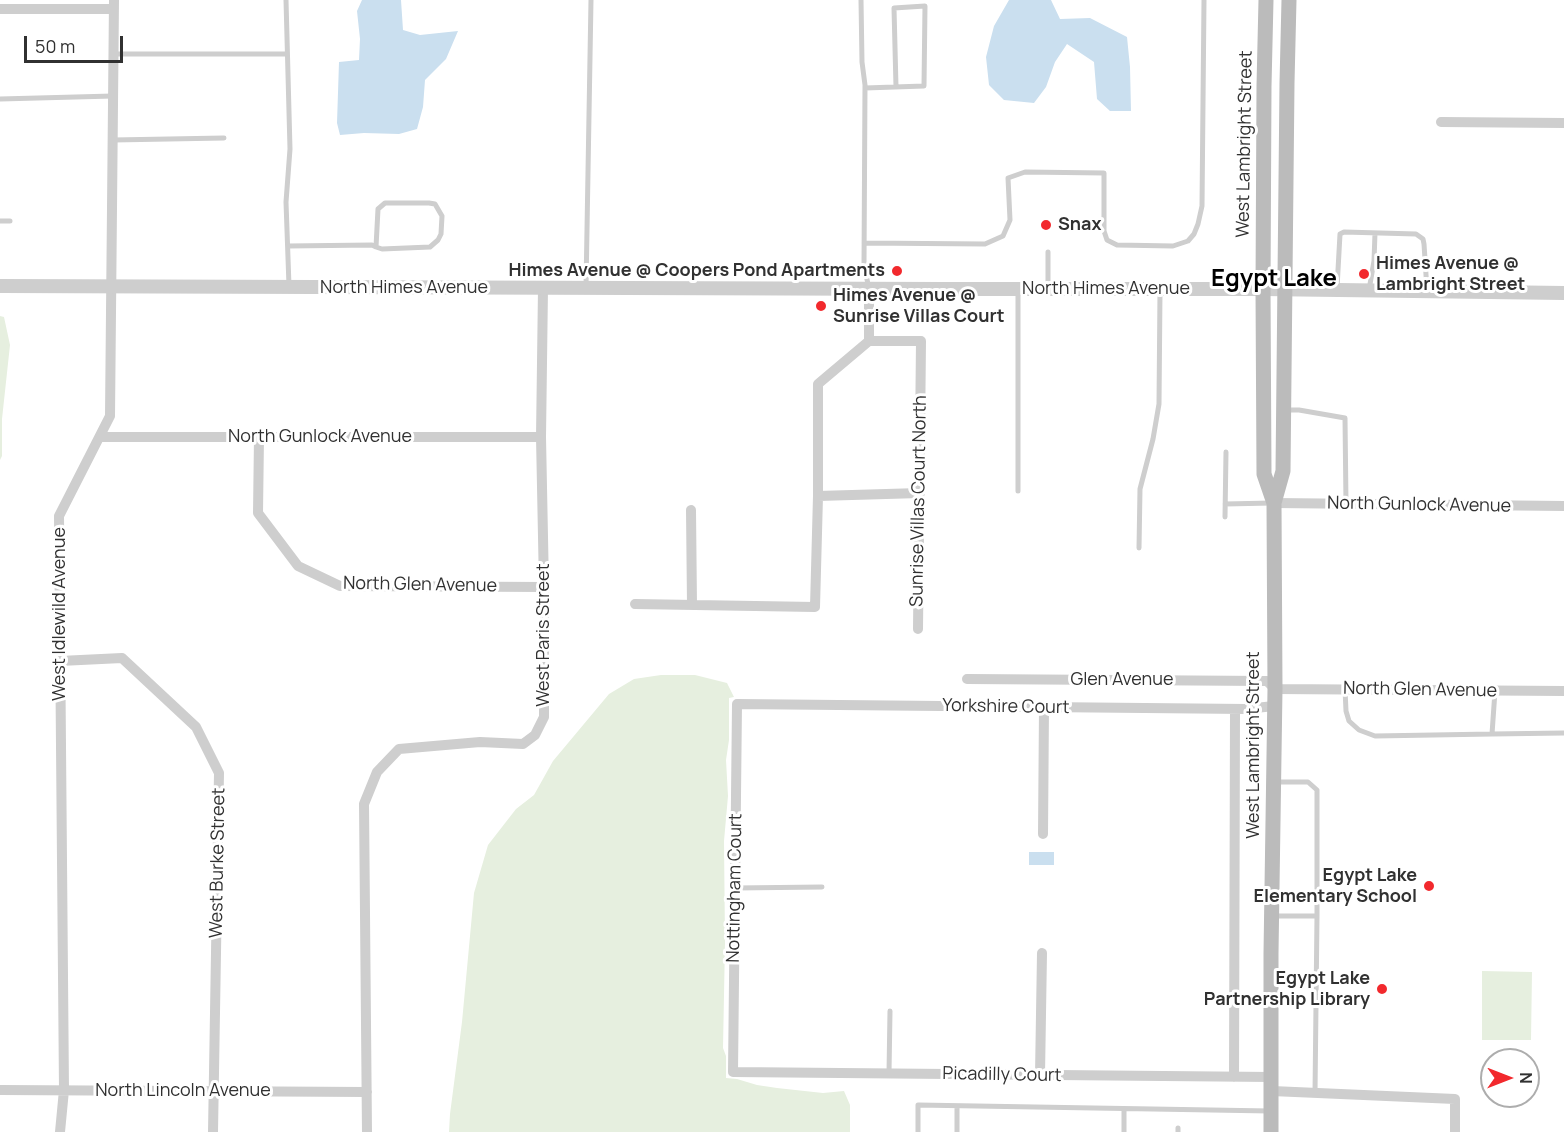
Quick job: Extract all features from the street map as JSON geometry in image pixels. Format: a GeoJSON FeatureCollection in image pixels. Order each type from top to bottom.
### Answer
{"type":"FeatureCollection","features":[{"type":"Feature","properties":{"kind":"main road","name":"West Lambright Street"},"geometry":{"type":"LineString","coordinates":[[1266,0],[1264,474],[1274,503]]}},
{"type":"Feature","properties":{"kind":"main road","name":"West Lambright Street"},"geometry":{"type":"LineString","coordinates":[[1271,1132],[1275,688],[1274,503],[1283,471],[1289,0]]}},
{"type":"Feature","properties":{"kind":"street"},"geometry":{"type":"LineString","coordinates":[[0,9],[114,4]]}},
{"type":"Feature","properties":{"kind":"street","name":"West Idlewild Avenue"},"geometry":{"type":"LineString","coordinates":[[60,1132],[64,1090],[59,516],[110,417],[114,4]]}},
{"type":"Feature","properties":{"kind":"street"},"geometry":{"type":"LineString","coordinates":[[1441,122],[1564,123]]}},
{"type":"Feature","properties":{"kind":"street","name":"North Himes Avenue"},"geometry":{"type":"LineString","coordinates":[[0,286],[1286,289],[1564,293]]}},
{"type":"Feature","properties":{"kind":"street","name":"West Paris Street"},"geometry":{"type":"LineString","coordinates":[[367,1132],[364,804],[376,772],[399,749],[480,742],[523,744],[535,735],[544,717],[541,437],[543,288]]}},
{"type":"Feature","properties":{"kind":"street"},"geometry":{"type":"LineString","coordinates":[[635,604],[815,607],[818,384],[869,341],[869,289]]}},
{"type":"Feature","properties":{"kind":"street","name":"Sunrise Villas Court North"},"geometry":{"type":"LineString","coordinates":[[869,341],[921,341],[918,630]]}},
{"type":"Feature","properties":{"kind":"street","name":"North Glen Avenue"},"geometry":{"type":"LineString","coordinates":[[259,436],[258,513],[298,566],[340,586],[544,587]]}},
{"type":"Feature","properties":{"kind":"street","name":"North Gunlock Avenue"},"geometry":{"type":"LineString","coordinates":[[100,437],[541,437]]}},
{"type":"Feature","properties":{"kind":"street"},"geometry":{"type":"LineString","coordinates":[[818,496],[920,493]]}},
{"type":"Feature","properties":{"kind":"street","name":"North Gunlock Avenue"},"geometry":{"type":"LineString","coordinates":[[1274,503],[1564,506]]}},
{"type":"Feature","properties":{"kind":"street"},"geometry":{"type":"LineString","coordinates":[[691,510],[692,605]]}},
{"type":"Feature","properties":{"kind":"street","name":"West Burke Street"},"geometry":{"type":"LineString","coordinates":[[60,661],[122,658],[196,727],[219,773],[213,1132]]}},
{"type":"Feature","properties":{"kind":"street","name":"Glen Avenue"},"geometry":{"type":"LineString","coordinates":[[967,679],[1267,681],[1275,688]]}},
{"type":"Feature","properties":{"kind":"street","name":"North Glen Avenue"},"geometry":{"type":"LineString","coordinates":[[1275,688],[1564,691]]}},
{"type":"Feature","properties":{"kind":"street","name":"Yorkshire Court"},"geometry":{"type":"LineString","coordinates":[[737,704],[1235,709],[1274,706]]}},
{"type":"Feature","properties":{"kind":"street","name":"Nottingham Court"},"geometry":{"type":"LineString","coordinates":[[733,1072],[737,704]]}},
{"type":"Feature","properties":{"kind":"street"},"geometry":{"type":"LineString","coordinates":[[1043,834],[1044,707]]}},
{"type":"Feature","properties":{"kind":"street"},"geometry":{"type":"LineString","coordinates":[[1234,1077],[1235,709]]}},
{"type":"Feature","properties":{"kind":"street"},"geometry":{"type":"LineString","coordinates":[[1040,1075],[1042,953]]}},
{"type":"Feature","properties":{"kind":"street","name":"Picadilly Court"},"geometry":{"type":"LineString","coordinates":[[733,1072],[1234,1077],[1315,1093],[1455,1099],[1455,1132]]}},
{"type":"Feature","properties":{"kind":"street","name":"North Lincoln Avenue"},"geometry":{"type":"LineString","coordinates":[[0,1090],[367,1092]]}},
{"type":"Feature","properties":{"kind":"lane"},"geometry":{"type":"LineString","coordinates":[[285,0],[290,149],[286,202],[289,288]]}},
{"type":"Feature","properties":{"kind":"lane"},"geometry":{"type":"LineString","coordinates":[[586,288],[591,0]]}},
{"type":"Feature","properties":{"kind":"lane"},"geometry":{"type":"LineString","coordinates":[[861,0],[862,63],[865,88],[864,265],[869,289]]}},
{"type":"Feature","properties":{"kind":"lane"},"geometry":{"type":"LineString","coordinates":[[864,243],[985,244],[1003,236],[1010,220],[1008,178],[1025,172],[1104,173],[1104,231],[1107,240],[1117,245],[1173,246],[1188,241],[1194,234],[1202,206],[1204,0]]}},
{"type":"Feature","properties":{"kind":"lane"},"geometry":{"type":"LineString","coordinates":[[865,88],[896,87],[924,86],[925,6],[894,8],[896,87]]}},
{"type":"Feature","properties":{"kind":"lane"},"geometry":{"type":"LineString","coordinates":[[114,54],[287,54]]}},
{"type":"Feature","properties":{"kind":"lane"},"geometry":{"type":"LineString","coordinates":[[0,99],[113,96]]}},
{"type":"Feature","properties":{"kind":"lane"},"geometry":{"type":"LineString","coordinates":[[113,140],[224,138]]}},
{"type":"Feature","properties":{"kind":"lane"},"geometry":{"type":"LineString","coordinates":[[288,246],[372,245],[376,247],[382,249],[430,247],[441,234],[442,216],[435,204],[384,202],[378,209],[376,247]]}},
{"type":"Feature","properties":{"kind":"lane"},"geometry":{"type":"LineString","coordinates":[[0,222],[10,221]]}},
{"type":"Feature","properties":{"kind":"lane"},"geometry":{"type":"LineString","coordinates":[[1336,290],[1340,234],[1344,232],[1416,234],[1423,239],[1427,291]]}},
{"type":"Feature","properties":{"kind":"lane"},"geometry":{"type":"LineString","coordinates":[[1369,290],[1374,261],[1375,233]]}},
{"type":"Feature","properties":{"kind":"lane"},"geometry":{"type":"LineString","coordinates":[[1048,252],[1048,289]]}},
{"type":"Feature","properties":{"kind":"lane"},"geometry":{"type":"LineString","coordinates":[[1018,289],[1018,491]]}},
{"type":"Feature","properties":{"kind":"lane"},"geometry":{"type":"LineString","coordinates":[[1139,548],[1140,489],[1159,404],[1160,289]]}},
{"type":"Feature","properties":{"kind":"lane"},"geometry":{"type":"LineString","coordinates":[[1284,410],[1299,410],[1345,418],[1346,504]]}},
{"type":"Feature","properties":{"kind":"lane"},"geometry":{"type":"LineString","coordinates":[[1225,517],[1226,452]]}},
{"type":"Feature","properties":{"kind":"lane"},"geometry":{"type":"LineString","coordinates":[[1225,504],[1274,503]]}},
{"type":"Feature","properties":{"kind":"lane"},"geometry":{"type":"LineString","coordinates":[[1345,689],[1349,722],[1359,730],[1375,736],[1564,733]]}},
{"type":"Feature","properties":{"kind":"lane"},"geometry":{"type":"LineString","coordinates":[[1492,734],[1495,690]]}},
{"type":"Feature","properties":{"kind":"lane"},"geometry":{"type":"LineString","coordinates":[[1274,782],[1308,782],[1317,790],[1315,1093]]}},
{"type":"Feature","properties":{"kind":"lane"},"geometry":{"type":"LineString","coordinates":[[735,888],[822,887]]}},
{"type":"Feature","properties":{"kind":"lane"},"geometry":{"type":"LineString","coordinates":[[1272,916],[1317,916]]}},
{"type":"Feature","properties":{"kind":"lane"},"geometry":{"type":"LineString","coordinates":[[890,1011],[890,1073]]}},
{"type":"Feature","properties":{"kind":"lane"},"geometry":{"type":"LineString","coordinates":[[918,1132],[918,1105],[1271,1111]]}},
{"type":"Feature","properties":{"kind":"lane"},"geometry":{"type":"LineString","coordinates":[[957,1106],[957,1132]]}},
{"type":"Feature","properties":{"kind":"lane"},"geometry":{"type":"LineString","coordinates":[[1124,1109],[1124,1132]]}},
{"type":"Feature","properties":{"kind":"green space"},"geometry":{"type":"Polygon","coordinates":[[[0,316],[4,317],[10,345],[0,460],[0,316]]]}},
{"type":"Feature","properties":{"kind":"green space"},"geometry":{"type":"Polygon","coordinates":[[[661,675],[695,675],[727,683],[734,697],[729,698],[729,740],[726,760],[728,796],[724,841],[723,1048],[726,1056],[726,1078],[777,1088],[823,1093],[844,1091],[850,1105],[850,1132],[449,1132],[474,893],[488,845],[516,809],[534,795],[553,761],[609,694],[634,679],[661,675]]]}},
{"type":"Feature","properties":{"kind":"green space"},"geometry":{"type":"Polygon","coordinates":[[[1482,971],[1532,972],[1531,1040],[1482,1040],[1482,971]]]}},
{"type":"Feature","properties":{"kind":"water"},"geometry":{"type":"Polygon","coordinates":[[[362,0],[401,0],[403,30],[420,35],[458,31],[446,59],[425,80],[423,107],[417,129],[399,134],[340,135],[337,123],[339,62],[359,60],[360,39],[357,11],[362,0]]]}},
{"type":"Feature","properties":{"kind":"water"},"geometry":{"type":"Polygon","coordinates":[[[1009,0],[1051,0],[1060,19],[1090,18],[1127,37],[1131,111],[1110,111],[1097,99],[1094,62],[1067,44],[1055,62],[1046,87],[1034,103],[1004,100],[989,85],[986,57],[994,26],[1009,0]]]}},
{"type":"Feature","properties":{"kind":"water"},"geometry":{"type":"Polygon","coordinates":[[[1029,852],[1054,852],[1054,865],[1029,865],[1029,852]]]}},
{"type":"Feature","properties":{"kind":"place","name":"Snax"},"geometry":{"type":"Point","coordinates":[1046,225]}},
{"type":"Feature","properties":{"kind":"place","name":"Himes Avenue @ Coopers Pond Apartments"},"geometry":{"type":"Point","coordinates":[897,271]}},
{"type":"Feature","properties":{"kind":"place","name":"Himes Avenue @ Lambright Street"},"geometry":{"type":"Point","coordinates":[1364,274]}},
{"type":"Feature","properties":{"kind":"place","name":"Himes Avenue @ Sunrise Villas Court"},"geometry":{"type":"Point","coordinates":[821,306]}},
{"type":"Feature","properties":{"kind":"place","name":"Egypt Lake Elementary School"},"geometry":{"type":"Point","coordinates":[1429,886]}},
{"type":"Feature","properties":{"kind":"place","name":"Egypt Lake Partnership Library"},"geometry":{"type":"Point","coordinates":[1382,989]}},
{"type":"Feature","properties":{"kind":"district","name":"Egypt Lake"},"geometry":{"type":"Point","coordinates":[1274,279]}}]}
